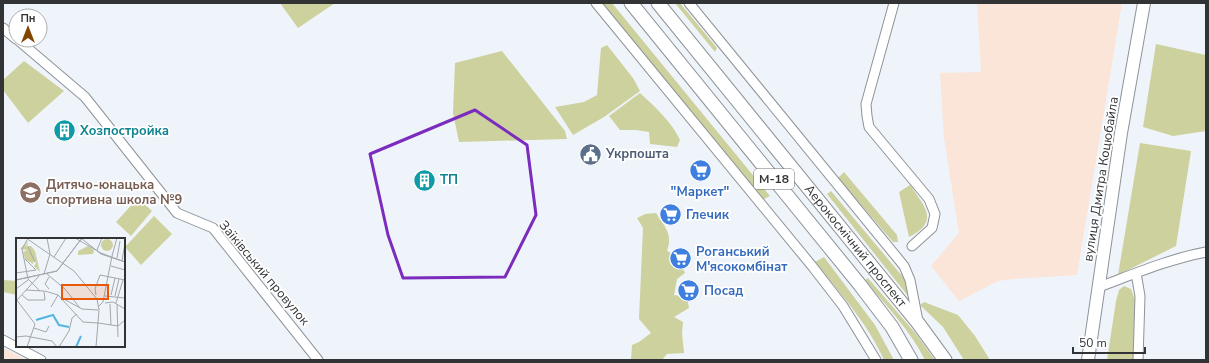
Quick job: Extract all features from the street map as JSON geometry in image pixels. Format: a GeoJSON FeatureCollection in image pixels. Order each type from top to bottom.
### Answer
{"type":"FeatureCollection","features":[{"type":"Feature","properties":{"kind":"main road","name":"Аерокосмічний проспект"},"geometry":{"type":"LineString","coordinates":[[631,3],[860,285],[892,327],[911,360]]}},
{"type":"Feature","properties":{"kind":"main road","name":"Аерокосмічний проспект"},"geometry":{"type":"LineString","coordinates":[[658,3],[918,323],[945,360]]}},
{"type":"Feature","properties":{"kind":"main road","name":"вулиця Дмитра Коцюбайла"},"geometry":{"type":"LineString","coordinates":[[1088,360],[1121,133],[1144,3]]}},
{"type":"Feature","properties":{"kind":"street"},"geometry":{"type":"LineString","coordinates":[[596,3],[812,266],[843,306],[876,360]]}},
{"type":"Feature","properties":{"kind":"street"},"geometry":{"type":"LineString","coordinates":[[689,3],[904,266],[910,280],[918,323]]}},
{"type":"Feature","properties":{"kind":"street"},"geometry":{"type":"LineString","coordinates":[[894,3],[866,104],[870,127],[929,199],[935,214],[932,228],[912,246]]}},
{"type":"Feature","properties":{"kind":"street","name":"Заїківський провулок"},"geometry":{"type":"LineString","coordinates":[[28,48],[85,97],[177,213],[212,228],[318,360]]}},
{"type":"Feature","properties":{"kind":"street"},"geometry":{"type":"LineString","coordinates":[[1099,287],[1186,256],[1206,252]]}},
{"type":"Feature","properties":{"kind":"street"},"geometry":{"type":"LineString","coordinates":[[1136,273],[1140,296],[1138,360]]}},
{"type":"Feature","properties":{"kind":"street"},"geometry":{"type":"LineString","coordinates":[[3,340],[16,347]]}},
{"type":"Feature","properties":{"kind":"street"},"geometry":{"type":"LineString","coordinates":[[16,347],[41,360]]}},
{"type":"Feature","properties":{"kind":"highlighted area"},"geometry":{"type":"Polygon","coordinates":[[[475,110],[527,145],[536,215],[505,277],[403,278],[388,235],[370,154],[475,110]]]}},
{"type":"Feature","properties":{"kind":"shaded area"},"geometry":{"type":"Polygon","coordinates":[[[977,3],[1122,3],[1077,275],[998,281],[959,301],[931,266],[959,233],[944,138],[940,73],[981,72],[977,3]]]}},
{"type":"Feature","properties":{"kind":"shaded area"},"geometry":{"type":"Polygon","coordinates":[[[3,348],[27,360],[3,360],[3,348]]]}},
{"type":"Feature","properties":{"kind":"green space"},"geometry":{"type":"Polygon","coordinates":[[[280,3],[335,3],[298,28],[280,3]]]}},
{"type":"Feature","properties":{"kind":"green space"},"geometry":{"type":"Polygon","coordinates":[[[603,3],[612,3],[770,196],[762,200],[603,3]]]}},
{"type":"Feature","properties":{"kind":"green space"},"geometry":{"type":"Polygon","coordinates":[[[675,3],[680,3],[717,48],[715,52],[675,3]]]}},
{"type":"Feature","properties":{"kind":"green space"},"geometry":{"type":"Polygon","coordinates":[[[1156,44],[1206,55],[1206,131],[1173,136],[1143,127],[1156,44]]]}},
{"type":"Feature","properties":{"kind":"green space"},"geometry":{"type":"Polygon","coordinates":[[[607,45],[633,78],[640,91],[604,117],[573,135],[555,107],[584,102],[597,95],[601,48],[607,45]]]}},
{"type":"Feature","properties":{"kind":"green space"},"geometry":{"type":"Polygon","coordinates":[[[502,51],[565,131],[567,139],[459,142],[453,113],[455,63],[502,51]]]}},
{"type":"Feature","properties":{"kind":"green space"},"geometry":{"type":"Polygon","coordinates":[[[24,61],[64,91],[28,123],[3,90],[3,80],[24,61]]]}},
{"type":"Feature","properties":{"kind":"green space"},"geometry":{"type":"Polygon","coordinates":[[[640,93],[672,127],[680,140],[677,147],[650,144],[649,132],[620,130],[609,116],[640,93]]]}},
{"type":"Feature","properties":{"kind":"green space"},"geometry":{"type":"Polygon","coordinates":[[[1140,143],[1191,151],[1176,246],[1118,275],[1140,143]]]}},
{"type":"Feature","properties":{"kind":"green space"},"geometry":{"type":"Polygon","coordinates":[[[844,172],[897,235],[898,242],[893,242],[838,178],[844,172]]]}},
{"type":"Feature","properties":{"kind":"green space"},"geometry":{"type":"Polygon","coordinates":[[[910,185],[921,200],[927,213],[927,219],[919,231],[909,237],[899,192],[910,185]]]}},
{"type":"Feature","properties":{"kind":"green space"},"geometry":{"type":"Polygon","coordinates":[[[831,191],[903,277],[908,288],[908,296],[827,194],[831,191]]]}},
{"type":"Feature","properties":{"kind":"green space"},"geometry":{"type":"Polygon","coordinates":[[[138,198],[152,211],[131,236],[116,222],[138,198]]]}},
{"type":"Feature","properties":{"kind":"green space"},"geometry":{"type":"Polygon","coordinates":[[[656,213],[669,235],[669,245],[667,251],[677,256],[685,273],[677,279],[674,295],[687,297],[689,308],[674,317],[683,322],[682,333],[684,353],[667,354],[662,360],[631,360],[632,345],[639,342],[651,333],[639,319],[643,228],[637,218],[645,214],[656,213]]]}},
{"type":"Feature","properties":{"kind":"green space"},"geometry":{"type":"Polygon","coordinates":[[[154,216],[172,234],[141,265],[125,247],[154,216]]]}},
{"type":"Feature","properties":{"kind":"green space"},"geometry":{"type":"Polygon","coordinates":[[[824,257],[875,325],[894,360],[884,360],[862,321],[815,262],[824,257]]]}},
{"type":"Feature","properties":{"kind":"green space"},"geometry":{"type":"Polygon","coordinates":[[[868,278],[916,334],[935,360],[925,360],[905,328],[865,280],[868,278]]]}},
{"type":"Feature","properties":{"kind":"green space"},"geometry":{"type":"Polygon","coordinates":[[[3,280],[16,281],[16,295],[3,292],[3,280]]]}},
{"type":"Feature","properties":{"kind":"green space"},"geometry":{"type":"Polygon","coordinates":[[[1124,286],[1131,289],[1135,300],[1133,360],[1107,360],[1116,301],[1119,290],[1124,286]]]}},
{"type":"Feature","properties":{"kind":"green space"},"geometry":{"type":"Polygon","coordinates":[[[924,302],[958,315],[975,336],[990,360],[964,360],[943,327],[920,305],[924,302]]]}},
{"type":"Feature","properties":{"kind":"place","name":"Хозпостройка"},"geometry":{"type":"Point","coordinates":[64,131]}},
{"type":"Feature","properties":{"kind":"place","name":"Укрпошта"},"geometry":{"type":"Point","coordinates":[591,154]}},
{"type":"Feature","properties":{"kind":"place","name":"\"Маркет\""},"geometry":{"type":"Point","coordinates":[700,170]}},
{"type":"Feature","properties":{"kind":"place","name":"ТП"},"geometry":{"type":"Point","coordinates":[425,180]}},
{"type":"Feature","properties":{"kind":"place","name":"Дитячо-юнацька спортивна школа №9"},"geometry":{"type":"Point","coordinates":[30,192]}},
{"type":"Feature","properties":{"kind":"place","name":"Глечик"},"geometry":{"type":"Point","coordinates":[670,215]}},
{"type":"Feature","properties":{"kind":"place","name":"Роганський М'ясокомбінат"},"geometry":{"type":"Point","coordinates":[680,259]}},
{"type":"Feature","properties":{"kind":"place","name":"Посад"},"geometry":{"type":"Point","coordinates":[689,291]}}]}
